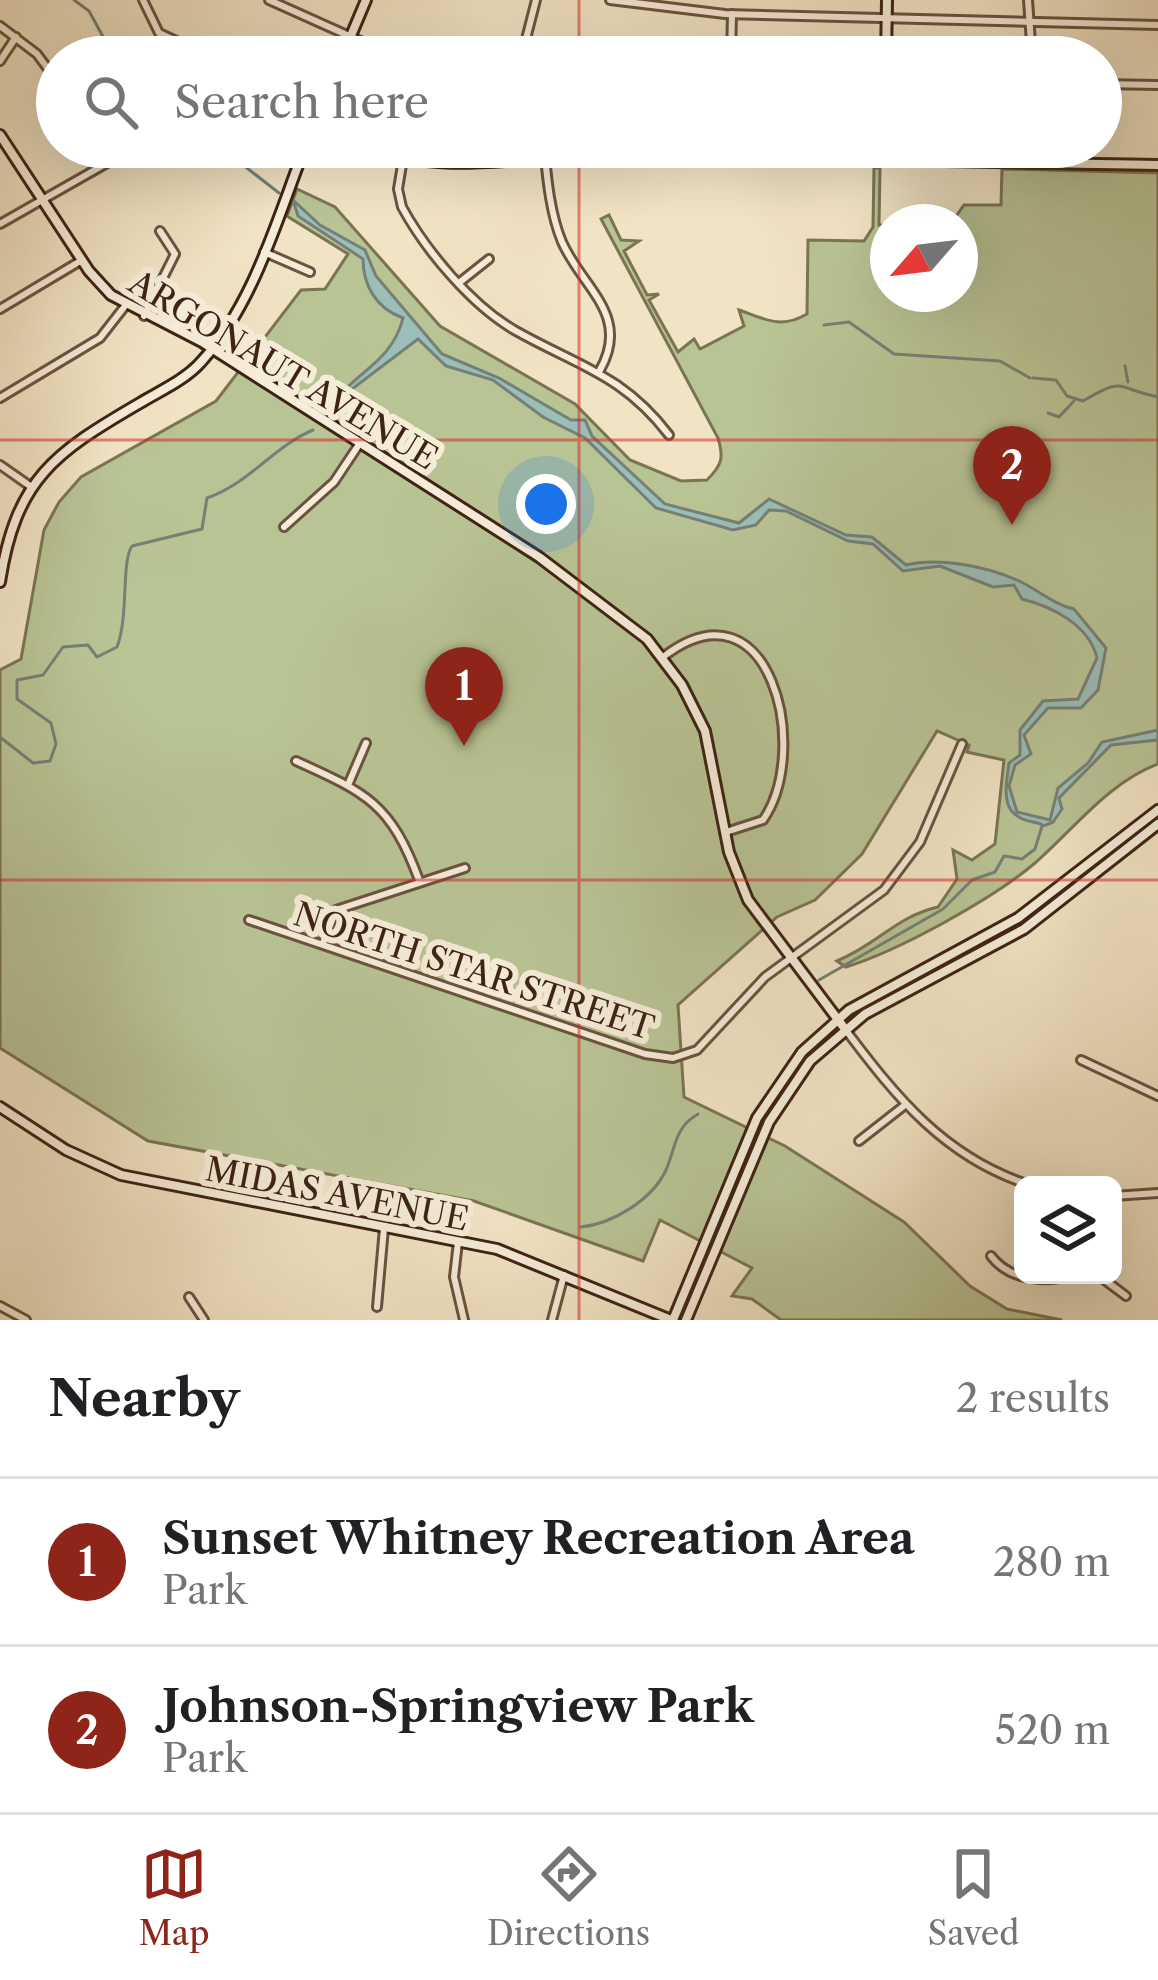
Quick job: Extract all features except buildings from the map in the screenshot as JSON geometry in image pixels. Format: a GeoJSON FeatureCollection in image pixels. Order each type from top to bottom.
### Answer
{"type":"FeatureCollection","features":[{"type":"Feature","properties":{"kind":"street"},"geometry":{"type":"LineString","coordinates":[[143,0],[159,33],[166,36]]}},
{"type":"Feature","properties":{"kind":"street"},"geometry":{"type":"LineString","coordinates":[[269,0],[343,36]]}},
{"type":"Feature","properties":{"kind":"street"},"geometry":{"type":"LineString","coordinates":[[350,36],[366,0]]}},
{"type":"Feature","properties":{"kind":"street"},"geometry":{"type":"LineString","coordinates":[[527,36],[536,0]]}},
{"type":"Feature","properties":{"kind":"street"},"geometry":{"type":"LineString","coordinates":[[610,0],[732,14],[1158,25]]}},
{"type":"Feature","properties":{"kind":"street"},"geometry":{"type":"LineString","coordinates":[[887,0],[887,36]]}},
{"type":"Feature","properties":{"kind":"street"},"geometry":{"type":"LineString","coordinates":[[1028,0],[1031,36]]}},
{"type":"Feature","properties":{"kind":"street"},"geometry":{"type":"LineString","coordinates":[[731,36],[732,14]]}},
{"type":"Feature","properties":{"kind":"street"},"geometry":{"type":"LineString","coordinates":[[0,26],[36,58]]}},
{"type":"Feature","properties":{"kind":"street"},"geometry":{"type":"LineString","coordinates":[[0,61],[16,37]]}},
{"type":"Feature","properties":{"kind":"street"},"geometry":{"type":"LineString","coordinates":[[1122,85],[1158,86]]}},
{"type":"Feature","properties":{"kind":"street","name":"ARGONAUT AVENUE"},"geometry":{"type":"LineString","coordinates":[[0,135],[82,260],[125,306],[212,348],[571,578],[633,626],[663,657],[705,731],[726,832],[748,900],[845,1029]]}},
{"type":"Feature","properties":{"kind":"street"},"geometry":{"type":"LineString","coordinates":[[1122,164],[1158,165]]}},
{"type":"Feature","properties":{"kind":"street"},"geometry":{"type":"LineString","coordinates":[[0,224],[99,168]]}},
{"type":"Feature","properties":{"kind":"street"},"geometry":{"type":"LineString","coordinates":[[0,582],[8,536],[30,486],[69,446],[189,373],[212,348],[245,296],[297,168]]}},
{"type":"Feature","properties":{"kind":"street"},"geometry":{"type":"LineString","coordinates":[[403,168],[402,206],[460,282],[506,325],[600,370],[636,397],[669,435]]}},
{"type":"Feature","properties":{"kind":"street"},"geometry":{"type":"LineString","coordinates":[[548,168],[562,240],[611,320],[612,342],[600,370]]}},
{"type":"Feature","properties":{"kind":"street"},"geometry":{"type":"LineString","coordinates":[[143,316],[175,254],[160,231]]}},
{"type":"Feature","properties":{"kind":"street"},"geometry":{"type":"LineString","coordinates":[[264,252],[310,272]]}},
{"type":"Feature","properties":{"kind":"street"},"geometry":{"type":"LineString","coordinates":[[460,282],[489,259]]}},
{"type":"Feature","properties":{"kind":"street"},"geometry":{"type":"LineString","coordinates":[[0,309],[82,260]]}},
{"type":"Feature","properties":{"kind":"street"},"geometry":{"type":"LineString","coordinates":[[0,398],[100,338],[125,306]]}},
{"type":"Feature","properties":{"kind":"street"},"geometry":{"type":"LineString","coordinates":[[284,527],[320,497],[361,443]]}},
{"type":"Feature","properties":{"kind":"street"},"geometry":{"type":"LineString","coordinates":[[0,465],[30,486]]}},
{"type":"Feature","properties":{"kind":"street"},"geometry":{"type":"LineString","coordinates":[[663,657],[696,634],[728,636],[756,654],[771,680],[785,746],[780,781],[763,820],[726,832]]}},
{"type":"Feature","properties":{"kind":"street"},"geometry":{"type":"LineString","coordinates":[[348,785],[366,743]]}},
{"type":"Feature","properties":{"kind":"street","name":"NORTH STAR STREET"},"geometry":{"type":"LineString","coordinates":[[249,920],[442,988],[673,1058],[705,1044],[752,989],[790,957],[872,902],[901,873],[920,842],[962,744]]}},
{"type":"Feature","properties":{"kind":"street"},"geometry":{"type":"LineString","coordinates":[[296,761],[348,785],[391,818],[419,880]]}},
{"type":"Feature","properties":{"kind":"street"},"geometry":{"type":"LineString","coordinates":[[672,1320],[764,1105],[790,1065],[837,1019],[1018,918],[1158,810]]}},
{"type":"Feature","properties":{"kind":"street"},"geometry":{"type":"LineString","coordinates":[[686,1320],[775,1110],[810,1061],[845,1029],[1024,928],[1158,824]]}},
{"type":"Feature","properties":{"kind":"street"},"geometry":{"type":"LineString","coordinates":[[323,943],[336,910],[465,868]]}},
{"type":"Feature","properties":{"kind":"street"},"geometry":{"type":"LineString","coordinates":[[845,1029],[905,1106],[965,1156],[1014,1178]]}},
{"type":"Feature","properties":{"kind":"street"},"geometry":{"type":"LineString","coordinates":[[1082,1060],[1158,1096]]}},
{"type":"Feature","properties":{"kind":"street"},"geometry":{"type":"LineString","coordinates":[[859,1141],[905,1106]]}},
{"type":"Feature","properties":{"kind":"street","name":"MIDAS AVENUE"},"geometry":{"type":"LineString","coordinates":[[0,1107],[66,1150],[121,1175],[506,1252],[672,1320]]}},
{"type":"Feature","properties":{"kind":"street"},"geometry":{"type":"LineString","coordinates":[[1122,1195],[1158,1192]]}},
{"type":"Feature","properties":{"kind":"street"},"geometry":{"type":"LineString","coordinates":[[377,1307],[384,1228]]}},
{"type":"Feature","properties":{"kind":"street"},"geometry":{"type":"LineString","coordinates":[[458,1242],[454,1277],[464,1320]]}},
{"type":"Feature","properties":{"kind":"street"},"geometry":{"type":"LineString","coordinates":[[991,1256],[1014,1273]]}},
{"type":"Feature","properties":{"kind":"street"},"geometry":{"type":"LineString","coordinates":[[552,1320],[564,1275]]}},
{"type":"Feature","properties":{"kind":"street"},"geometry":{"type":"LineString","coordinates":[[1110,1284],[1126,1296]]}},
{"type":"Feature","properties":{"kind":"street"},"geometry":{"type":"LineString","coordinates":[[189,1297],[204,1320]]}},
{"type":"Feature","properties":{"kind":"street"},"geometry":{"type":"LineString","coordinates":[[0,1306],[26,1320]]}},
{"type":"Feature","properties":{"kind":"green space"},"geometry":{"type":"Polygon","coordinates":[[[874,168],[880,168],[879,204],[873,204],[874,168]]]}},
{"type":"Feature","properties":{"kind":"green space"},"geometry":{"type":"Polygon","coordinates":[[[1002,169],[1158,173],[1158,764],[1108,794],[1035,863],[995,892],[918,937],[846,967],[837,961],[910,917],[938,907],[957,879],[953,850],[972,860],[995,844],[1004,760],[967,752],[969,745],[937,731],[862,854],[815,900],[777,917],[678,1005],[684,1097],[785,1146],[904,1222],[970,1286],[1007,1309],[1062,1320],[781,1320],[752,1299],[732,1296],[752,1268],[660,1220],[643,1261],[474,1201],[148,1141],[0,1048],[0,670],[21,659],[44,530],[59,502],[81,477],[216,401],[301,290],[325,289],[348,254],[287,216],[297,189],[335,207],[440,326],[575,404],[630,460],[681,481],[707,480],[712,475],[720,461],[718,438],[601,219],[609,215],[621,240],[639,241],[624,251],[647,295],[659,294],[649,300],[678,352],[694,339],[700,349],[744,326],[739,310],[780,322],[807,314],[808,240],[864,241],[870,232],[870,312],[978,312],[978,205],[1001,205],[1002,169]]]}},
{"type":"Feature","properties":{"kind":"water"},"geometry":{"type":"Polygon","coordinates":[[[293,200],[320,225],[365,250],[376,276],[442,354],[499,378],[571,420],[585,420],[592,436],[665,504],[739,523],[769,499],[846,535],[872,537],[906,565],[962,564],[991,571],[1074,609],[1106,648],[1098,690],[1081,708],[1048,708],[1024,735],[1031,754],[1015,765],[1009,786],[1017,812],[1050,820],[1058,788],[1088,763],[1102,742],[1158,730],[1158,740],[1111,745],[1059,798],[1062,809],[1053,822],[1044,826],[1022,819],[1010,808],[1006,793],[1009,763],[1020,755],[1020,730],[1043,701],[1078,699],[1097,658],[1077,626],[1022,599],[1014,585],[993,587],[940,566],[903,571],[873,544],[848,541],[786,511],[769,510],[756,525],[733,530],[656,508],[585,438],[543,417],[493,380],[446,366],[418,339],[352,389],[331,413],[346,388],[388,349],[403,318],[372,294],[363,259],[298,216],[293,200]]]}},
{"type":"Feature","properties":{"kind":"waterway"},"geometry":{"type":"LineString","coordinates":[[74,0],[89,11],[103,36]]}},
{"type":"Feature","properties":{"kind":"waterway"},"geometry":{"type":"LineString","coordinates":[[247,168],[279,193]]}},
{"type":"Feature","properties":{"kind":"waterway"},"geometry":{"type":"LineString","coordinates":[[824,325],[849,322],[894,354],[1000,361],[1030,378]]}},
{"type":"Feature","properties":{"kind":"waterway"},"geometry":{"type":"LineString","coordinates":[[1125,366],[1128,382]]}},
{"type":"Feature","properties":{"kind":"waterway"},"geometry":{"type":"LineString","coordinates":[[1033,378],[1056,380],[1067,396],[1083,401],[1115,386],[1158,397]]}},
{"type":"Feature","properties":{"kind":"waterway"},"geometry":{"type":"LineString","coordinates":[[1048,413],[1059,417],[1074,401]]}},
{"type":"Feature","properties":{"kind":"waterway"},"geometry":{"type":"LineString","coordinates":[[0,737],[33,763],[50,761],[56,744],[51,723],[17,699],[17,680],[43,675],[63,647],[88,645],[97,657],[117,647],[132,546],[202,529],[207,498],[313,430]]}},
{"type":"Feature","properties":{"kind":"waterway"},"geometry":{"type":"LineString","coordinates":[[819,980],[943,909],[972,880],[995,872],[1004,856],[1022,859],[1035,849],[1042,826]]}},
{"type":"Feature","properties":{"kind":"waterway"},"geometry":{"type":"LineString","coordinates":[[581,1227],[618,1216],[651,1191],[666,1170],[680,1132],[698,1114]]}},
{"type":"Feature","properties":{"kind":"place","name":"Johnson-Springview Park"},"geometry":{"type":"Point","coordinates":[1012,525]}},
{"type":"Feature","properties":{"kind":"place","name":"Sunset Whitney Recreation Area"},"geometry":{"type":"Point","coordinates":[464,746]}}]}
